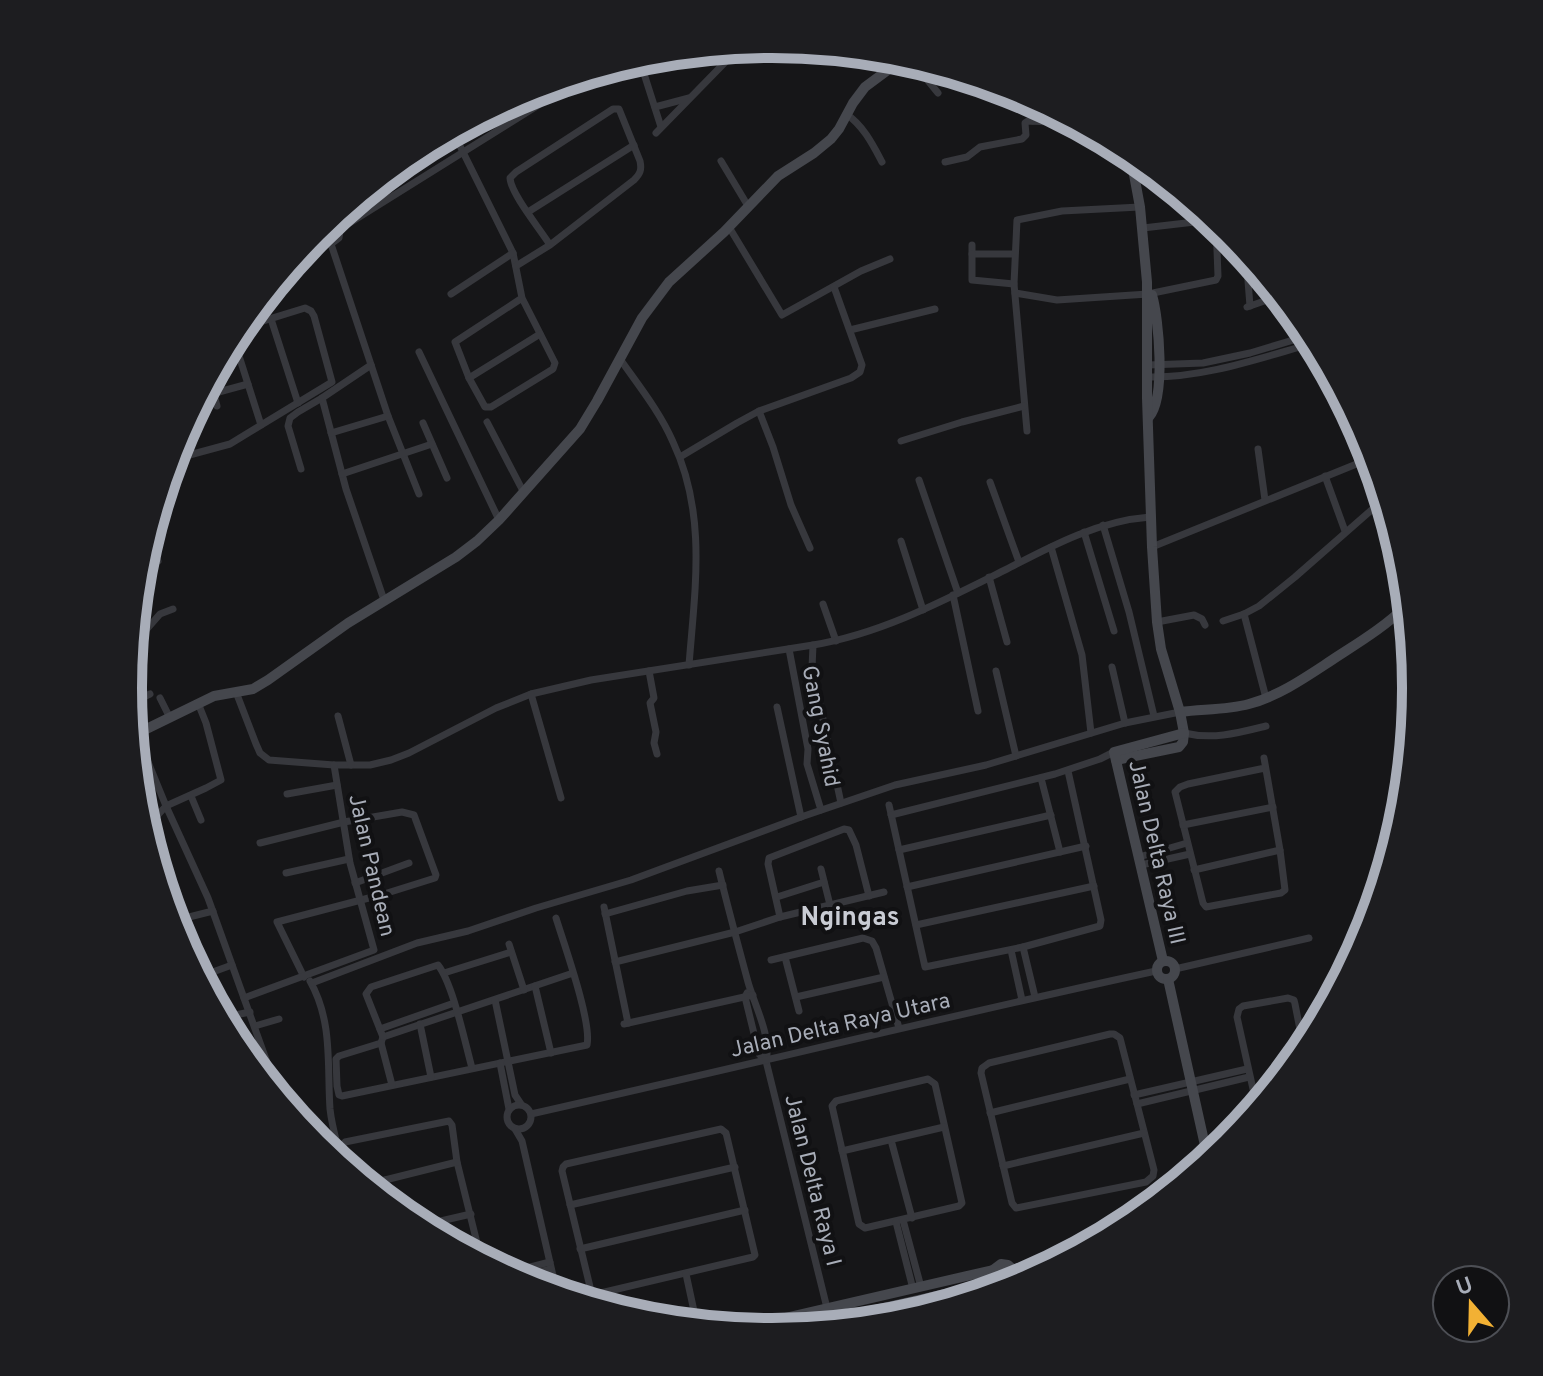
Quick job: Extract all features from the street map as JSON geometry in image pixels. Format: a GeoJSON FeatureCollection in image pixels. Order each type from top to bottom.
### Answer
{"type":"FeatureCollection","features":[{"type":"Feature","properties":{"kind":"street"},"geometry":{"type":"LineString","coordinates":[[643,71],[655,107],[658,130],[728,59]]}},
{"type":"Feature","properties":{"kind":"street"},"geometry":{"type":"LineString","coordinates":[[143,731],[221,694],[253,689],[348,623],[456,557],[499,520],[580,429],[642,318],[662,291],[778,176],[831,139],[850,116],[865,87],[889,69]]}},
{"type":"Feature","properties":{"kind":"street"},"geometry":{"type":"LineString","coordinates":[[925,77],[938,93]]}},
{"type":"Feature","properties":{"kind":"street"},"geometry":{"type":"LineString","coordinates":[[655,107],[691,97]]}},
{"type":"Feature","properties":{"kind":"street"},"geometry":{"type":"LineString","coordinates":[[341,228],[541,102]]}},
{"type":"Feature","properties":{"kind":"street"},"geometry":{"type":"LineString","coordinates":[[516,266],[550,245],[638,176],[641,165],[618,108],[512,174],[509,180],[550,245]]}},
{"type":"Feature","properties":{"kind":"street"},"geometry":{"type":"LineString","coordinates":[[1032,115],[1033,121]]}},
{"type":"Feature","properties":{"kind":"street"},"geometry":{"type":"LineString","coordinates":[[850,116],[872,142],[882,162]]}},
{"type":"Feature","properties":{"kind":"street"},"geometry":{"type":"LineString","coordinates":[[945,162],[967,157],[980,147],[1022,139],[1026,135],[1025,123],[1047,122]]}},
{"type":"Feature","properties":{"kind":"street"},"geometry":{"type":"LineString","coordinates":[[409,173],[463,139]]}},
{"type":"Feature","properties":{"kind":"street"},"geometry":{"type":"LineString","coordinates":[[458,142],[513,253],[522,298],[555,362],[553,369],[490,408],[484,406],[469,378],[455,345],[456,340],[522,298]]}},
{"type":"Feature","properties":{"kind":"street"},"geometry":{"type":"LineString","coordinates":[[528,212],[634,145]]}},
{"type":"Feature","properties":{"kind":"street"},"geometry":{"type":"LineString","coordinates":[[721,161],[748,206]]}},
{"type":"Feature","properties":{"kind":"street"},"geometry":{"type":"LineString","coordinates":[[891,815],[1068,771],[1100,759],[1183,744],[1180,712],[1163,658],[1157,622],[1147,398],[1153,371],[1152,307],[1134,172]]}},
{"type":"Feature","properties":{"kind":"street"},"geometry":{"type":"LineString","coordinates":[[1027,431],[1014,288],[1017,220],[1062,211],[1140,207]]}},
{"type":"Feature","properties":{"kind":"street"},"geometry":{"type":"LineString","coordinates":[[1143,228],[1195,222]]}},
{"type":"Feature","properties":{"kind":"street"},"geometry":{"type":"LineString","coordinates":[[729,227],[782,315],[861,271],[890,259]]}},
{"type":"Feature","properties":{"kind":"street"},"geometry":{"type":"LineString","coordinates":[[331,244],[339,238],[340,230]]}},
{"type":"Feature","properties":{"kind":"street"},"geometry":{"type":"LineString","coordinates":[[327,242],[331,244],[388,416],[419,494]]}},
{"type":"Feature","properties":{"kind":"street"},"geometry":{"type":"LineString","coordinates":[[1014,254],[972,249],[972,280],[1057,300],[1149,290],[1217,279],[1216,242]]}},
{"type":"Feature","properties":{"kind":"street"},"geometry":{"type":"LineString","coordinates":[[451,294],[513,253]]}},
{"type":"Feature","properties":{"kind":"street"},"geometry":{"type":"LineString","coordinates":[[1247,276],[1248,306],[1267,300]]}},
{"type":"Feature","properties":{"kind":"street"},"geometry":{"type":"LineString","coordinates":[[680,457],[759,411],[858,374],[862,365],[834,287]]}},
{"type":"Feature","properties":{"kind":"street"},"geometry":{"type":"LineString","coordinates":[[186,455],[230,444],[332,381],[311,311],[305,308],[259,323]]}},
{"type":"Feature","properties":{"kind":"street"},"geometry":{"type":"LineString","coordinates":[[850,330],[935,309]]}},
{"type":"Feature","properties":{"kind":"street"},"geometry":{"type":"LineString","coordinates":[[271,319],[298,403]]}},
{"type":"Feature","properties":{"kind":"street"},"geometry":{"type":"LineString","coordinates":[[469,378],[540,334]]}},
{"type":"Feature","properties":{"kind":"street"},"geometry":{"type":"LineString","coordinates":[[1153,371],[1221,360],[1296,339]]}},
{"type":"Feature","properties":{"kind":"street"},"geometry":{"type":"LineString","coordinates":[[1153,371],[1222,369],[1301,347]]}},
{"type":"Feature","properties":{"kind":"street"},"geometry":{"type":"LineString","coordinates":[[419,352],[499,520]]}},
{"type":"Feature","properties":{"kind":"street"},"geometry":{"type":"LineString","coordinates":[[238,353],[261,425]]}},
{"type":"Feature","properties":{"kind":"street"},"geometry":{"type":"LineString","coordinates":[[620,359],[662,420],[680,457],[688,487],[697,534],[689,665]]}},
{"type":"Feature","properties":{"kind":"street"},"geometry":{"type":"LineString","coordinates":[[301,469],[288,421],[371,365]]}},
{"type":"Feature","properties":{"kind":"street"},"geometry":{"type":"LineString","coordinates":[[217,406],[215,393],[248,384]]}},
{"type":"Feature","properties":{"kind":"street"},"geometry":{"type":"LineString","coordinates":[[322,398],[342,474],[384,600]]}},
{"type":"Feature","properties":{"kind":"street"},"geometry":{"type":"LineString","coordinates":[[901,441],[1024,406]]}},
{"type":"Feature","properties":{"kind":"street"},"geometry":{"type":"LineString","coordinates":[[759,411],[791,505],[810,548]]}},
{"type":"Feature","properties":{"kind":"street"},"geometry":{"type":"LineString","coordinates":[[331,433],[388,416]]}},
{"type":"Feature","properties":{"kind":"street"},"geometry":{"type":"LineString","coordinates":[[487,422],[524,493]]}},
{"type":"Feature","properties":{"kind":"street"},"geometry":{"type":"LineString","coordinates":[[423,423],[447,478]]}},
{"type":"Feature","properties":{"kind":"street"},"geometry":{"type":"LineString","coordinates":[[342,474],[432,444]]}},
{"type":"Feature","properties":{"kind":"street"},"geometry":{"type":"LineString","coordinates":[[1258,449],[1265,500]]}},
{"type":"Feature","properties":{"kind":"street"},"geometry":{"type":"LineString","coordinates":[[1152,547],[1359,463]]}},
{"type":"Feature","properties":{"kind":"street"},"geometry":{"type":"LineString","coordinates":[[1325,476],[1345,531]]}},
{"type":"Feature","properties":{"kind":"street"},"geometry":{"type":"LineString","coordinates":[[919,480],[956,594],[978,711]]}},
{"type":"Feature","properties":{"kind":"street"},"geometry":{"type":"LineString","coordinates":[[990,482],[1019,562]]}},
{"type":"Feature","properties":{"kind":"street"},"geometry":{"type":"LineString","coordinates":[[1223,621],[1259,606],[1375,507]]}},
{"type":"Feature","properties":{"kind":"street"},"geometry":{"type":"LineString","coordinates":[[236,692],[264,757],[275,761],[370,765],[419,748],[485,713],[531,694],[591,680],[836,641],[923,610],[1084,532],[1103,525],[1150,517]]}},
{"type":"Feature","properties":{"kind":"street"},"geometry":{"type":"LineString","coordinates":[[1103,525],[1129,612],[1154,716]]}},
{"type":"Feature","properties":{"kind":"street"},"geometry":{"type":"LineString","coordinates":[[1084,532],[1114,631]]}},
{"type":"Feature","properties":{"kind":"street"},"geometry":{"type":"LineString","coordinates":[[901,541],[923,610]]}},
{"type":"Feature","properties":{"kind":"street"},"geometry":{"type":"LineString","coordinates":[[1051,547],[1082,655],[1091,733]]}},
{"type":"Feature","properties":{"kind":"street"},"geometry":{"type":"LineString","coordinates":[[989,577],[1007,642]]}},
{"type":"Feature","properties":{"kind":"street"},"geometry":{"type":"LineString","coordinates":[[823,604],[836,641]]}},
{"type":"Feature","properties":{"kind":"street"},"geometry":{"type":"LineString","coordinates":[[144,632],[159,615],[173,609]]}},
{"type":"Feature","properties":{"kind":"street"},"geometry":{"type":"LineString","coordinates":[[1244,614],[1266,698]]}},
{"type":"Feature","properties":{"kind":"street"},"geometry":{"type":"LineString","coordinates":[[1157,622],[1198,615],[1205,625]]}},
{"type":"Feature","properties":{"kind":"street"},"geometry":{"type":"LineString","coordinates":[[312,983],[417,943],[468,931],[621,884],[801,817],[917,779],[966,770],[1154,716],[1245,705],[1266,698],[1307,676],[1397,615]]}},
{"type":"Feature","properties":{"kind":"street"},"geometry":{"type":"LineString","coordinates":[[813,645],[812,668],[841,803]]}},
{"type":"Feature","properties":{"kind":"street","name":"Gang Syahid"},"geometry":{"type":"LineString","coordinates":[[789,649],[808,749],[807,764],[821,810]]}},
{"type":"Feature","properties":{"kind":"street"},"geometry":{"type":"LineString","coordinates":[[1112,667],[1125,723]]}},
{"type":"Feature","properties":{"kind":"street"},"geometry":{"type":"LineString","coordinates":[[649,671],[657,754]]}},
{"type":"Feature","properties":{"kind":"street"},"geometry":{"type":"LineString","coordinates":[[996,671],[1016,756]]}},
{"type":"Feature","properties":{"kind":"street"},"geometry":{"type":"LineString","coordinates":[[142,698],[150,694]]}},
{"type":"Feature","properties":{"kind":"street"},"geometry":{"type":"LineString","coordinates":[[531,694],[561,798]]}},
{"type":"Feature","properties":{"kind":"street"},"geometry":{"type":"LineString","coordinates":[[160,698],[170,718]]}},
{"type":"Feature","properties":{"kind":"street"},"geometry":{"type":"LineString","coordinates":[[156,818],[166,806],[221,780],[198,703]]}},
{"type":"Feature","properties":{"kind":"street"},"geometry":{"type":"LineString","coordinates":[[777,707],[801,817]]}},
{"type":"Feature","properties":{"kind":"street"},"geometry":{"type":"LineString","coordinates":[[338,716],[351,765]]}},
{"type":"Feature","properties":{"kind":"street"},"geometry":{"type":"LineString","coordinates":[[1184,733],[1198,737],[1217,736],[1266,726]]}},
{"type":"Feature","properties":{"kind":"street","name":"Jalan Delta Raya III"},"geometry":{"type":"LineString","coordinates":[[1115,756],[1140,861],[1160,966]]}},
{"type":"Feature","properties":{"kind":"street"},"geometry":{"type":"LineString","coordinates":[[1264,758],[1285,890],[1206,907],[1175,793],[1178,788],[1188,784],[1265,768]]}},
{"type":"Feature","properties":{"kind":"street"},"geometry":{"type":"LineString","coordinates":[[146,762],[213,911],[268,1066]]}},
{"type":"Feature","properties":{"kind":"street","name":"Jalan Pandean"},"geometry":{"type":"LineString","coordinates":[[303,977],[374,950],[349,859],[334,765]]}},
{"type":"Feature","properties":{"kind":"street"},"geometry":{"type":"LineString","coordinates":[[889,805],[925,967],[1011,950],[1100,926],[1086,846],[1068,771]]}},
{"type":"Feature","properties":{"kind":"street"},"geometry":{"type":"LineString","coordinates":[[1041,778],[1060,852]]}},
{"type":"Feature","properties":{"kind":"street"},"geometry":{"type":"LineString","coordinates":[[287,794],[337,785]]}},
{"type":"Feature","properties":{"kind":"street"},"geometry":{"type":"LineString","coordinates":[[191,796],[201,820]]}},
{"type":"Feature","properties":{"kind":"street"},"geometry":{"type":"LineString","coordinates":[[1183,825],[1273,807]]}},
{"type":"Feature","properties":{"kind":"street"},"geometry":{"type":"LineString","coordinates":[[260,843],[344,822],[412,813],[436,878],[277,922],[303,977],[312,983],[324,1013],[331,1121],[337,1143]]}},
{"type":"Feature","properties":{"kind":"street"},"geometry":{"type":"LineString","coordinates":[[899,850],[1051,815]]}},
{"type":"Feature","properties":{"kind":"street"},"geometry":{"type":"LineString","coordinates":[[780,917],[768,864],[770,857],[844,829],[849,830],[856,845],[869,896]]}},
{"type":"Feature","properties":{"kind":"street"},"geometry":{"type":"LineString","coordinates":[[1140,861],[1187,843]]}},
{"type":"Feature","properties":{"kind":"street"},"geometry":{"type":"LineString","coordinates":[[907,887],[1086,846]]}},
{"type":"Feature","properties":{"kind":"street"},"geometry":{"type":"LineString","coordinates":[[1194,870],[1280,850]]}},
{"type":"Feature","properties":{"kind":"street"},"geometry":{"type":"LineString","coordinates":[[1140,861],[1190,854]]}},
{"type":"Feature","properties":{"kind":"street"},"geometry":{"type":"LineString","coordinates":[[286,873],[349,859]]}},
{"type":"Feature","properties":{"kind":"street"},"geometry":{"type":"LineString","coordinates":[[355,883],[409,863]]}},
{"type":"Feature","properties":{"kind":"street"},"geometry":{"type":"LineString","coordinates":[[821,869],[830,905]]}},
{"type":"Feature","properties":{"kind":"street","name":"Jalan Delta Raya I"},"geometry":{"type":"LineString","coordinates":[[615,962],[604,911],[687,891],[721,878],[749,993],[768,1052],[766,1061],[827,1308]]}},
{"type":"Feature","properties":{"kind":"street"},"geometry":{"type":"LineString","coordinates":[[777,897],[824,882]]}},
{"type":"Feature","properties":{"kind":"street"},"geometry":{"type":"LineString","coordinates":[[916,925],[1094,886]]}},
{"type":"Feature","properties":{"kind":"street"},"geometry":{"type":"LineString","coordinates":[[749,993],[626,1023],[615,962],[884,892]]}},
{"type":"Feature","properties":{"kind":"street"},"geometry":{"type":"LineString","coordinates":[[185,918],[213,911]]}},
{"type":"Feature","properties":{"kind":"street"},"geometry":{"type":"LineString","coordinates":[[454,1003],[338,1057],[338,1092],[342,1096],[588,1043],[585,1016],[556,918]]}},
{"type":"Feature","properties":{"kind":"street"},"geometry":{"type":"LineString","coordinates":[[771,960],[866,938],[872,941],[899,1028]]}},
{"type":"Feature","properties":{"kind":"street"},"geometry":{"type":"LineString","coordinates":[[1171,974],[1309,938]]}},
{"type":"Feature","properties":{"kind":"street"},"geometry":{"type":"LineString","coordinates":[[1023,947],[1035,997]]}},
{"type":"Feature","properties":{"kind":"street"},"geometry":{"type":"LineString","coordinates":[[444,973],[510,948],[524,990]]}},
{"type":"Feature","properties":{"kind":"street"},"geometry":{"type":"LineString","coordinates":[[1011,950],[1022,1000]]}},
{"type":"Feature","properties":{"kind":"street"},"geometry":{"type":"LineString","coordinates":[[785,957],[799,1011]]}},
{"type":"Feature","properties":{"kind":"street"},"geometry":{"type":"LineString","coordinates":[[1160,966],[1172,964],[1171,974],[1205,1145]]}},
{"type":"Feature","properties":{"kind":"street"},"geometry":{"type":"LineString","coordinates":[[209,973],[232,965]]}},
{"type":"Feature","properties":{"kind":"street"},"geometry":{"type":"LineString","coordinates":[[392,1085],[381,1036],[366,994],[371,987],[435,965],[440,966],[444,973],[472,1068]]}},
{"type":"Feature","properties":{"kind":"street","name":"Jalan Delta Raya Utara"},"geometry":{"type":"LineString","coordinates":[[531,1114],[1160,966]]}},
{"type":"Feature","properties":{"kind":"street"},"geometry":{"type":"LineString","coordinates":[[381,1036],[573,973]]}},
{"type":"Feature","properties":{"kind":"street"},"geometry":{"type":"LineString","coordinates":[[244,998],[303,977]]}},
{"type":"Feature","properties":{"kind":"street"},"geometry":{"type":"LineString","coordinates":[[796,997],[884,977]]}},
{"type":"Feature","properties":{"kind":"street"},"geometry":{"type":"LineString","coordinates":[[535,986],[551,1053]]}},
{"type":"Feature","properties":{"kind":"street"},"geometry":{"type":"LineString","coordinates":[[1253,1093],[1237,1017],[1239,1009],[1292,999],[1300,1030]]}},
{"type":"Feature","properties":{"kind":"street"},"geometry":{"type":"LineString","coordinates":[[495,1000],[509,1109],[506,1116],[522,1141],[554,1279]]}},
{"type":"Feature","properties":{"kind":"street"},"geometry":{"type":"LineString","coordinates":[[234,1015],[250,1012]]}},
{"type":"Feature","properties":{"kind":"street"},"geometry":{"type":"LineString","coordinates":[[255,1026],[279,1019]]}},
{"type":"Feature","properties":{"kind":"street"},"geometry":{"type":"LineString","coordinates":[[420,1024],[431,1077]]}},
{"type":"Feature","properties":{"kind":"street"},"geometry":{"type":"LineString","coordinates":[[1114,1034],[1120,1038],[1130,1079],[1153,1176],[1146,1182],[1016,1208],[1012,1203],[981,1073],[984,1065],[1114,1034]]}},
{"type":"Feature","properties":{"kind":"street"},"geometry":{"type":"LineString","coordinates":[[504,1063],[515,1095],[531,1114],[530,1123],[524,1128],[515,1129]]}},
{"type":"Feature","properties":{"kind":"street"},"geometry":{"type":"LineString","coordinates":[[1136,1100],[1248,1073]]}},
{"type":"Feature","properties":{"kind":"street"},"geometry":{"type":"LineString","coordinates":[[928,1079],[935,1084],[962,1203],[868,1228],[859,1224],[842,1151],[833,1103],[928,1079]]}},
{"type":"Feature","properties":{"kind":"street"},"geometry":{"type":"LineString","coordinates":[[990,1113],[1130,1079]]}},
{"type":"Feature","properties":{"kind":"street"},"geometry":{"type":"LineString","coordinates":[[509,1109],[521,1104]]}},
{"type":"Feature","properties":{"kind":"street"},"geometry":{"type":"LineString","coordinates":[[343,1149],[345,1142],[446,1121],[452,1125],[457,1162],[478,1245]]}},
{"type":"Feature","properties":{"kind":"street"},"geometry":{"type":"LineString","coordinates":[[842,1151],[944,1127]]}},
{"type":"Feature","properties":{"kind":"street"},"geometry":{"type":"LineString","coordinates":[[522,1141],[524,1128]]}},
{"type":"Feature","properties":{"kind":"street"},"geometry":{"type":"LineString","coordinates":[[591,1292],[562,1171],[566,1164],[721,1129],[726,1133],[756,1253],[753,1257],[599,1294]]}},
{"type":"Feature","properties":{"kind":"street"},"geometry":{"type":"LineString","coordinates":[[1003,1166],[1144,1133]]}},
{"type":"Feature","properties":{"kind":"street"},"geometry":{"type":"LineString","coordinates":[[891,1140],[917,1288]]}},
{"type":"Feature","properties":{"kind":"street"},"geometry":{"type":"LineString","coordinates":[[379,1181],[457,1162]]}},
{"type":"Feature","properties":{"kind":"street"},"geometry":{"type":"LineString","coordinates":[[570,1205],[735,1167]]}},
{"type":"Feature","properties":{"kind":"street"},"geometry":{"type":"LineString","coordinates":[[385,1180],[387,1187]]}},
{"type":"Feature","properties":{"kind":"street"},"geometry":{"type":"LineString","coordinates":[[580,1249],[745,1210]]}},
{"type":"Feature","properties":{"kind":"street"},"geometry":{"type":"LineString","coordinates":[[437,1222],[471,1214]]}},
{"type":"Feature","properties":{"kind":"street"},"geometry":{"type":"LineString","coordinates":[[786,1318],[993,1270],[998,1265],[1005,1264],[1013,1270]]}},
{"type":"Feature","properties":{"kind":"street"},"geometry":{"type":"LineString","coordinates":[[528,1269],[551,1265]]}},
{"type":"Feature","properties":{"kind":"street"},"geometry":{"type":"LineString","coordinates":[[534,1271],[551,1265]]}},
{"type":"Feature","properties":{"kind":"street"},"geometry":{"type":"LineString","coordinates":[[993,1270],[993,1278]]}},
{"type":"Feature","properties":{"kind":"street"},"geometry":{"type":"LineString","coordinates":[[686,1274],[695,1314]]}},
{"type":"Feature","properties":{"kind":"district","name":"Ngingas"},"geometry":{"type":"Point","coordinates":[850,916]}}]}
